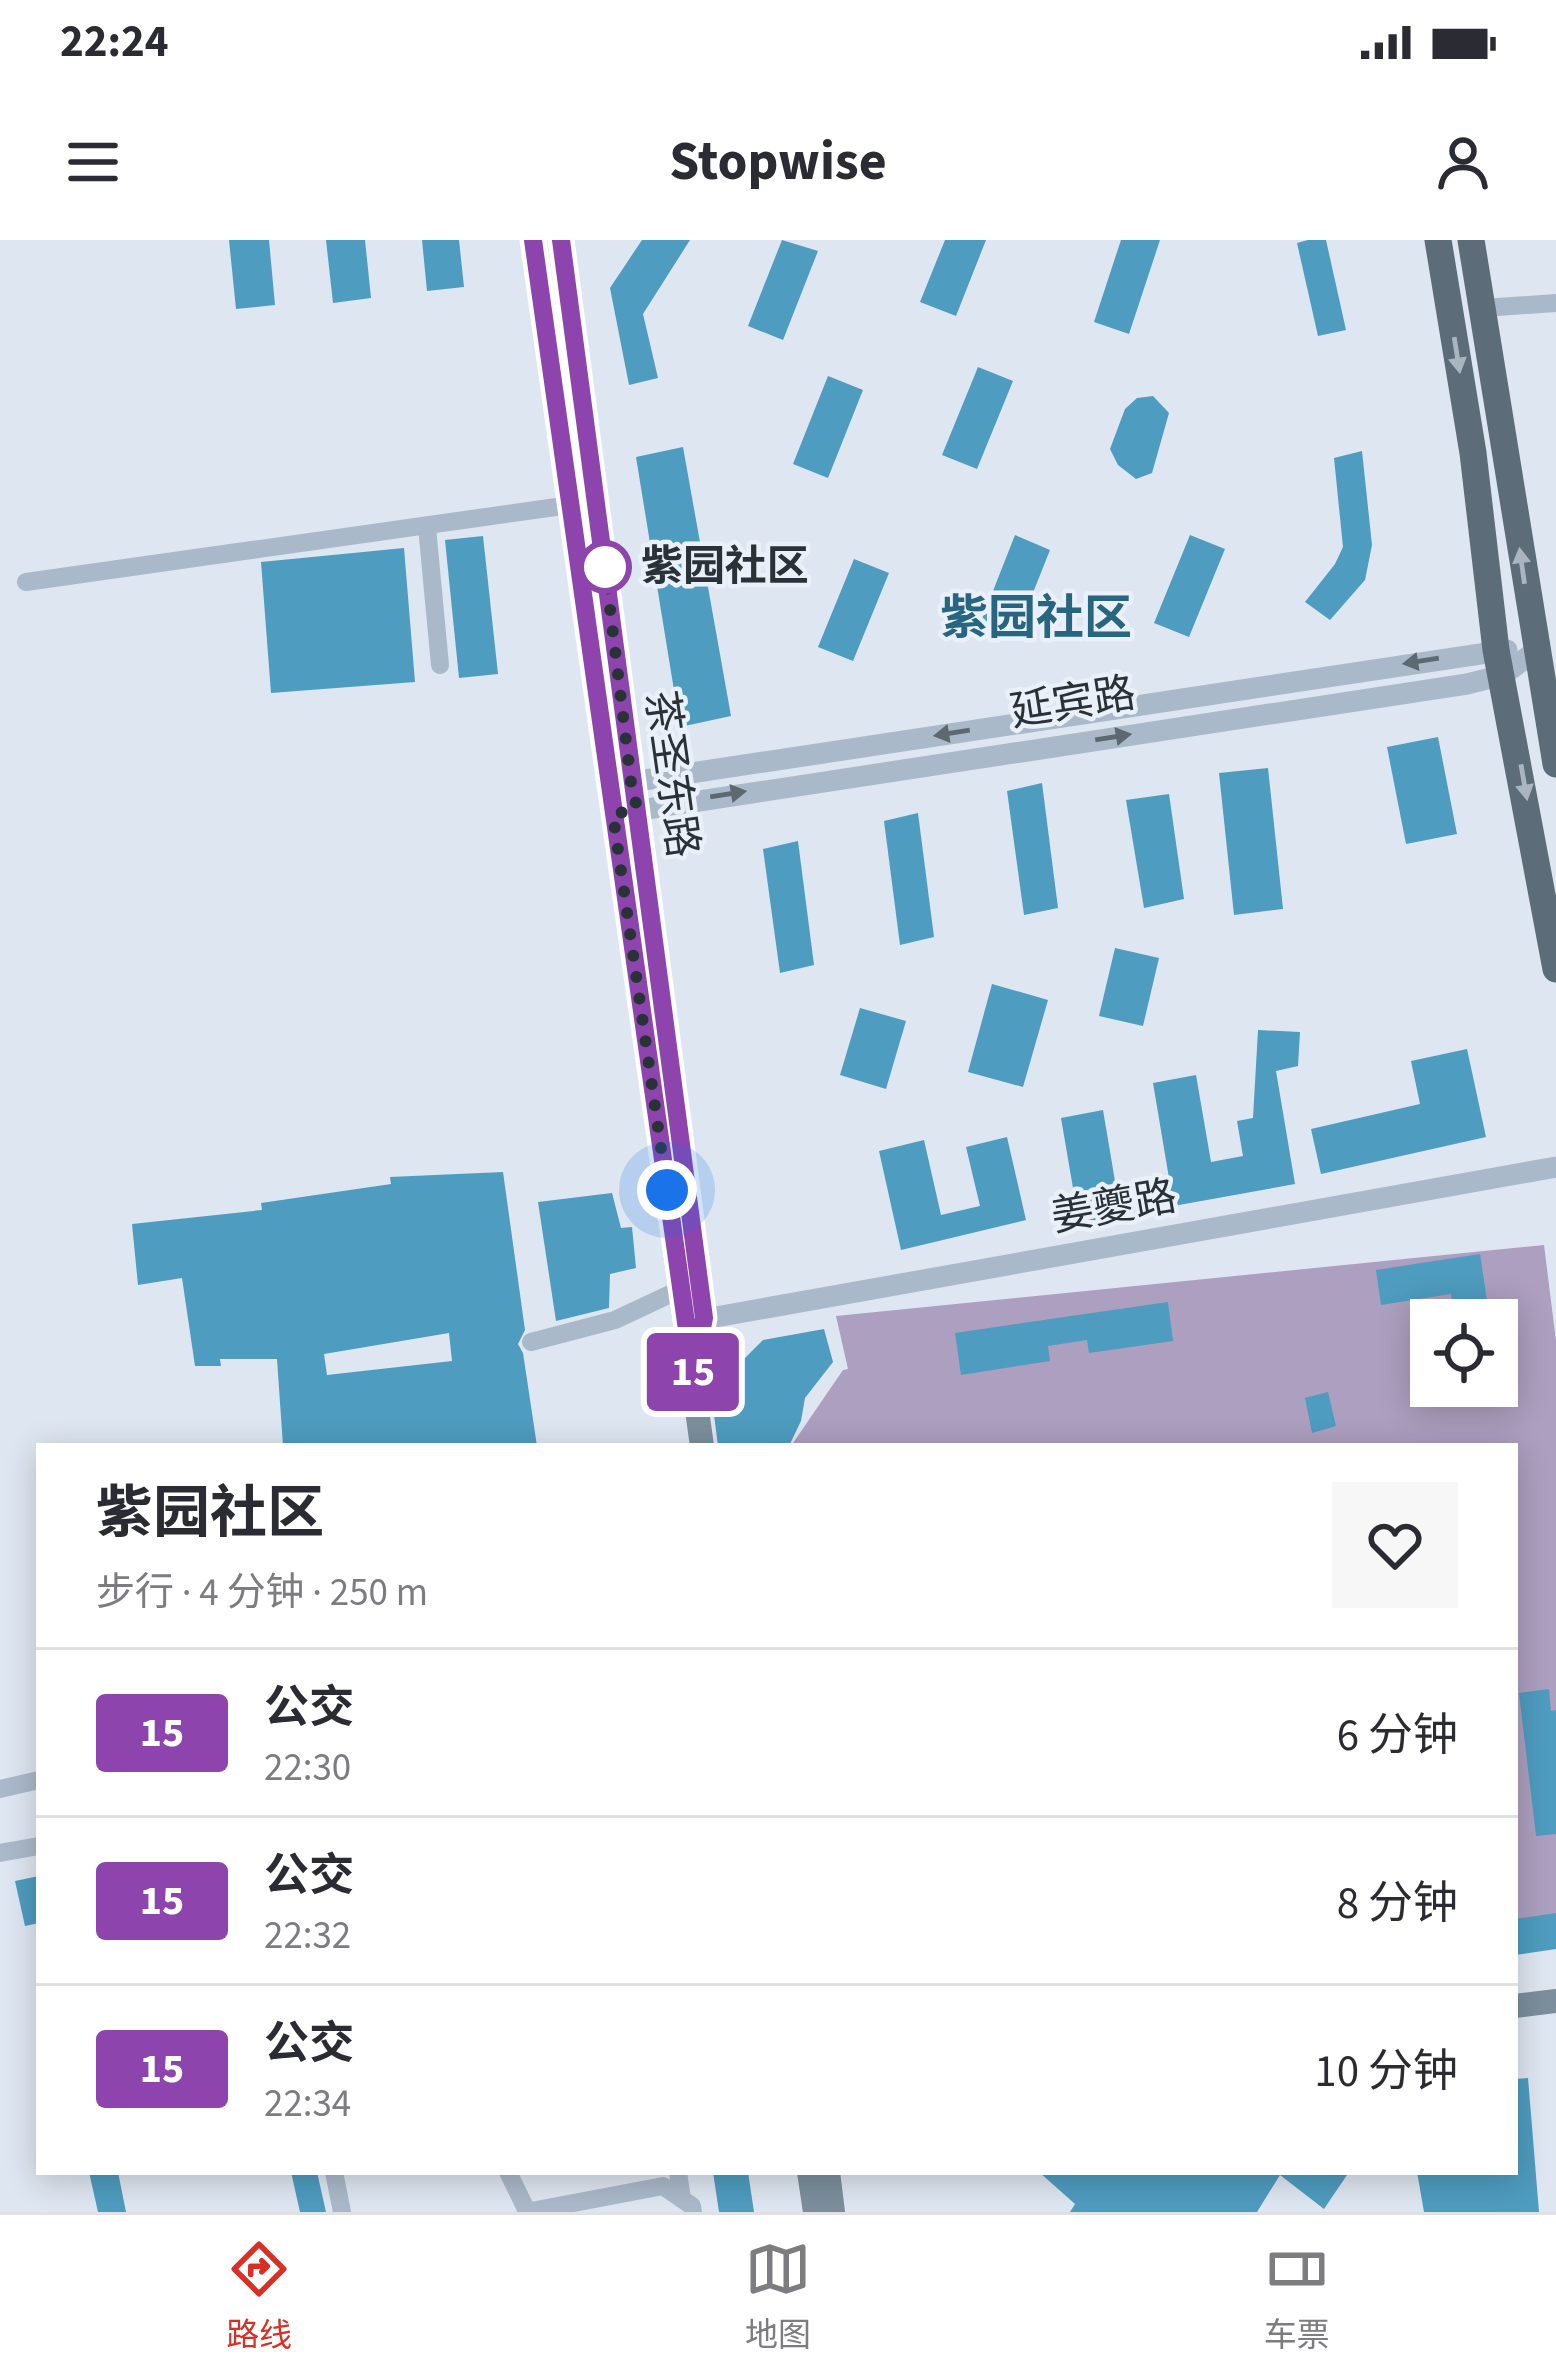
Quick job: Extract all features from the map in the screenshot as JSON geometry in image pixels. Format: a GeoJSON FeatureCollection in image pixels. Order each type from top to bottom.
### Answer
{"type":"FeatureCollection","features":[{"type":"Feature","properties":{"kind":"main road","name":"茶圣东路"},"geometry":{"type":"LineString","coordinates":[[533,240],[570,505],[625,812],[695,1320]]}},
{"type":"Feature","properties":{"kind":"main road","name":"茶圣东路"},"geometry":{"type":"LineString","coordinates":[[561,240],[595,479],[620,784]]}},
{"type":"Feature","properties":{"kind":"main road"},"geometry":{"type":"LineString","coordinates":[[1438,240],[1473,453],[1499,663],[1556,969]]}},
{"type":"Feature","properties":{"kind":"main road"},"geometry":{"type":"LineString","coordinates":[[1471,240],[1547,648],[1556,764]]}},
{"type":"Feature","properties":{"kind":"main road","name":"茶圣东路"},"geometry":{"type":"LineString","coordinates":[[625,812],[681,1289],[695,1320]]}},
{"type":"Feature","properties":{"kind":"main road"},"geometry":{"type":"LineString","coordinates":[[695,1320],[693,1372],[703,1443]]}},
{"type":"Feature","properties":{"kind":"main road"},"geometry":{"type":"LineString","coordinates":[[1518,2006],[1556,2001]]}},
{"type":"Feature","properties":{"kind":"main road"},"geometry":{"type":"LineString","coordinates":[[809,2175],[815,2212]]}},
{"type":"Feature","properties":{"kind":"main road"},"geometry":{"type":"LineString","coordinates":[[828,2175],[833,2212]]}},
{"type":"Feature","properties":{"kind":"street"},"geometry":{"type":"LineString","coordinates":[[1484,308],[1556,303]]}},
{"type":"Feature","properties":{"kind":"street"},"geometry":{"type":"LineString","coordinates":[[26,582],[570,505]]}},
{"type":"Feature","properties":{"kind":"street"},"geometry":{"type":"LineString","coordinates":[[427,527],[440,665]]}},
{"type":"Feature","properties":{"kind":"street","name":"延宾路"},"geometry":{"type":"LineString","coordinates":[[625,812],[1499,663],[1547,648]]}},
{"type":"Feature","properties":{"kind":"street","name":"延宾路"},"geometry":{"type":"LineString","coordinates":[[620,784],[1499,663]]}},
{"type":"Feature","properties":{"kind":"street","name":"姜夔路"},"geometry":{"type":"LineString","coordinates":[[695,1320],[1556,1167]]}},
{"type":"Feature","properties":{"kind":"street"},"geometry":{"type":"LineString","coordinates":[[530,1342],[615,1320],[681,1289]]}},
{"type":"Feature","properties":{"kind":"street"},"geometry":{"type":"LineString","coordinates":[[0,1789],[36,1781]]}},
{"type":"Feature","properties":{"kind":"street"},"geometry":{"type":"LineString","coordinates":[[0,1853],[36,1847]]}},
{"type":"Feature","properties":{"kind":"street"},"geometry":{"type":"LineString","coordinates":[[335,2175],[342,2212]]}},
{"type":"Feature","properties":{"kind":"street"},"geometry":{"type":"LineString","coordinates":[[509,2175],[526,2211],[620,2204],[663,2186],[687,2206]]}},
{"type":"Feature","properties":{"kind":"street"},"geometry":{"type":"LineString","coordinates":[[679,2175],[687,2206]]}},
{"type":"Feature","properties":{"kind":"shaded area"},"geometry":{"type":"Polygon","coordinates":[[[1544,1245],[1556,1341],[1556,1944],[1518,1947],[1518,1443],[793,1443],[848,1369],[836,1316],[1544,1245]]]}},
{"type":"Feature","properties":{"kind":"building"},"geometry":{"type":"Polygon","coordinates":[[[229,240],[269,240],[275,305],[236,309],[229,240]]]}},
{"type":"Feature","properties":{"kind":"building"},"geometry":{"type":"Polygon","coordinates":[[[326,240],[365,240],[371,298],[333,303],[326,240]]]}},
{"type":"Feature","properties":{"kind":"building"},"geometry":{"type":"Polygon","coordinates":[[[422,240],[459,240],[464,287],[427,291],[422,240]]]}},
{"type":"Feature","properties":{"kind":"building"},"geometry":{"type":"Polygon","coordinates":[[[642,240],[690,240],[643,314],[658,378],[629,385],[610,288],[642,240]]]}},
{"type":"Feature","properties":{"kind":"building"},"geometry":{"type":"Polygon","coordinates":[[[782,240],[818,251],[783,340],[748,326],[782,240]]]}},
{"type":"Feature","properties":{"kind":"building"},"geometry":{"type":"Polygon","coordinates":[[[945,240],[986,240],[956,316],[920,302],[945,240]]]}},
{"type":"Feature","properties":{"kind":"building"},"geometry":{"type":"Polygon","coordinates":[[[1121,240],[1160,240],[1129,334],[1094,322],[1121,240]]]}},
{"type":"Feature","properties":{"kind":"building"},"geometry":{"type":"Polygon","coordinates":[[[1326,240],[1346,330],[1318,336],[1297,243],[1326,240]]]}},
{"type":"Feature","properties":{"kind":"building"},"geometry":{"type":"Polygon","coordinates":[[[978,367],[1013,381],[977,469],[942,455],[978,367]]]}},
{"type":"Feature","properties":{"kind":"building"},"geometry":{"type":"Polygon","coordinates":[[[828,376],[863,390],[828,478],[793,464],[828,376]]]}},
{"type":"Feature","properties":{"kind":"building"},"geometry":{"type":"Polygon","coordinates":[[[1153,396],[1169,413],[1152,473],[1136,479],[1118,465],[1110,449],[1125,409],[1137,398],[1153,396]]]}},
{"type":"Feature","properties":{"kind":"building"},"geometry":{"type":"Polygon","coordinates":[[[683,447],[731,716],[680,727],[636,457],[683,447]]]}},
{"type":"Feature","properties":{"kind":"building"},"geometry":{"type":"Polygon","coordinates":[[[1362,451],[1372,545],[1365,580],[1330,620],[1305,602],[1343,547],[1334,458],[1362,451]]]}},
{"type":"Feature","properties":{"kind":"building"},"geometry":{"type":"Polygon","coordinates":[[[1015,535],[1050,550],[1015,638],[980,624],[1015,535]]]}},
{"type":"Feature","properties":{"kind":"building"},"geometry":{"type":"Polygon","coordinates":[[[1190,535],[1225,549],[1189,637],[1154,623],[1190,535]]]}},
{"type":"Feature","properties":{"kind":"building"},"geometry":{"type":"Polygon","coordinates":[[[483,536],[498,674],[459,678],[445,540],[483,536]]]}},
{"type":"Feature","properties":{"kind":"building"},"geometry":{"type":"Polygon","coordinates":[[[404,548],[415,682],[271,693],[261,562],[404,548]]]}},
{"type":"Feature","properties":{"kind":"building"},"geometry":{"type":"Polygon","coordinates":[[[854,559],[889,573],[853,661],[818,647],[854,559]]]}},
{"type":"Feature","properties":{"kind":"building"},"geometry":{"type":"Polygon","coordinates":[[[1438,737],[1457,834],[1406,844],[1387,747],[1438,737]]]}},
{"type":"Feature","properties":{"kind":"building"},"geometry":{"type":"Polygon","coordinates":[[[1268,768],[1283,909],[1234,915],[1219,773],[1268,768]]]}},
{"type":"Feature","properties":{"kind":"building"},"geometry":{"type":"Polygon","coordinates":[[[1042,783],[1058,908],[1024,915],[1007,791],[1042,783]]]}},
{"type":"Feature","properties":{"kind":"building"},"geometry":{"type":"Polygon","coordinates":[[[1169,794],[1184,899],[1144,908],[1126,800],[1169,794]]]}},
{"type":"Feature","properties":{"kind":"building"},"geometry":{"type":"Polygon","coordinates":[[[918,813],[934,937],[900,945],[884,821],[918,813]]]}},
{"type":"Feature","properties":{"kind":"building"},"geometry":{"type":"Polygon","coordinates":[[[798,841],[814,965],[780,973],[763,849],[798,841]]]}},
{"type":"Feature","properties":{"kind":"building"},"geometry":{"type":"Polygon","coordinates":[[[1115,948],[1159,958],[1143,1026],[1099,1016],[1115,948]]]}},
{"type":"Feature","properties":{"kind":"building"},"geometry":{"type":"Polygon","coordinates":[[[992,984],[1048,1000],[1023,1087],[968,1072],[992,984]]]}},
{"type":"Feature","properties":{"kind":"building"},"geometry":{"type":"Polygon","coordinates":[[[860,1008],[906,1021],[886,1089],[840,1075],[860,1008]]]}},
{"type":"Feature","properties":{"kind":"building"},"geometry":{"type":"Polygon","coordinates":[[[1258,1030],[1300,1032],[1298,1066],[1276,1071],[1295,1184],[1079,1223],[1061,1118],[1103,1110],[1117,1193],[1170,1184],[1153,1083],[1196,1075],[1211,1162],[1243,1156],[1237,1121],[1253,1118],[1258,1030]]]}},
{"type":"Feature","properties":{"kind":"building"},"geometry":{"type":"Polygon","coordinates":[[[1467,1049],[1486,1137],[1321,1174],[1311,1129],[1420,1104],[1411,1061],[1467,1049]]]}},
{"type":"Feature","properties":{"kind":"building"},"geometry":{"type":"Polygon","coordinates":[[[1007,1137],[1026,1220],[901,1250],[879,1151],[924,1140],[941,1215],[980,1206],[966,1147],[1007,1137]]]}},
{"type":"Feature","properties":{"kind":"building"},"geometry":{"type":"Polygon","coordinates":[[[503,1172],[525,1330],[518,1344],[537,1443],[283,1443],[277,1359],[220,1359],[221,1366],[195,1366],[182,1278],[138,1285],[132,1224],[262,1210],[261,1203],[391,1184],[390,1177],[503,1172]],[[449,1333],[324,1354],[327,1375],[452,1361],[449,1333]]]}},
{"type":"Feature","properties":{"kind":"building"},"geometry":{"type":"Polygon","coordinates":[[[612,1193],[621,1228],[632,1227],[636,1268],[610,1274],[609,1308],[556,1321],[538,1202],[612,1193]]]}},
{"type":"Feature","properties":{"kind":"building"},"geometry":{"type":"Polygon","coordinates":[[[1480,1254],[1487,1299],[1452,1299],[1451,1294],[1381,1305],[1376,1270],[1480,1254]]]}},
{"type":"Feature","properties":{"kind":"building"},"geometry":{"type":"Polygon","coordinates":[[[1168,1302],[1173,1341],[1089,1353],[1087,1340],[1048,1346],[1050,1361],[961,1375],[955,1333],[1168,1302]]]}},
{"type":"Feature","properties":{"kind":"building"},"geometry":{"type":"Polygon","coordinates":[[[824,1329],[833,1362],[805,1398],[790,1443],[718,1443],[711,1392],[763,1340],[824,1329]]]}},
{"type":"Feature","properties":{"kind":"building"},"geometry":{"type":"Polygon","coordinates":[[[1328,1392],[1336,1426],[1312,1433],[1305,1398],[1328,1392]]]}},
{"type":"Feature","properties":{"kind":"building"},"geometry":{"type":"Polygon","coordinates":[[[1549,1689],[1551,1711],[1556,1710],[1556,1834],[1536,1836],[1519,1693],[1549,1689]]]}},
{"type":"Feature","properties":{"kind":"building"},"geometry":{"type":"Polygon","coordinates":[[[36,1877],[36,1924],[25,1926],[15,1881],[36,1877]]]}},
{"type":"Feature","properties":{"kind":"building"},"geometry":{"type":"Polygon","coordinates":[[[1556,1913],[1556,1949],[1518,1955],[1518,1919],[1556,1913]]]}},
{"type":"Feature","properties":{"kind":"building"},"geometry":{"type":"Polygon","coordinates":[[[1528,2078],[1539,2212],[1424,2212],[1418,2175],[1518,2175],[1518,2079],[1528,2078]]]}},
{"type":"Feature","properties":{"kind":"building"},"geometry":{"type":"Polygon","coordinates":[[[90,2175],[119,2175],[126,2212],[98,2212],[90,2175]]]}},
{"type":"Feature","properties":{"kind":"building"},"geometry":{"type":"Polygon","coordinates":[[[292,2175],[318,2175],[326,2212],[300,2212],[292,2175]]]}},
{"type":"Feature","properties":{"kind":"building"},"geometry":{"type":"Polygon","coordinates":[[[713,2175],[748,2175],[754,2212],[719,2212],[713,2175]]]}},
{"type":"Feature","properties":{"kind":"building"},"geometry":{"type":"Polygon","coordinates":[[[1042,2175],[1280,2175],[1257,2212],[1070,2212],[1075,2204],[1042,2175]]]}},
{"type":"Feature","properties":{"kind":"building"},"geometry":{"type":"Polygon","coordinates":[[[1280,2175],[1347,2175],[1324,2209],[1280,2175]]]}},
{"type":"Feature","properties":{"kind":"bus line","name":"15"},"geometry":{"type":"LineString","coordinates":[[533,240],[693,1372],[704,1318],[561,240]]}},
{"type":"Feature","properties":{"kind":"place","name":"紫园社区"},"geometry":{"type":"Point","coordinates":[605,567]}},
{"type":"Feature","properties":{"kind":"district","name":"紫园社区"},"geometry":{"type":"Point","coordinates":[1036,619]}},
{"type":"Feature","properties":{"kind":"route"},"geometry":{"type":"LineString","coordinates":[[605,567],[637,808],[613,815],[667,1190]]}}]}
